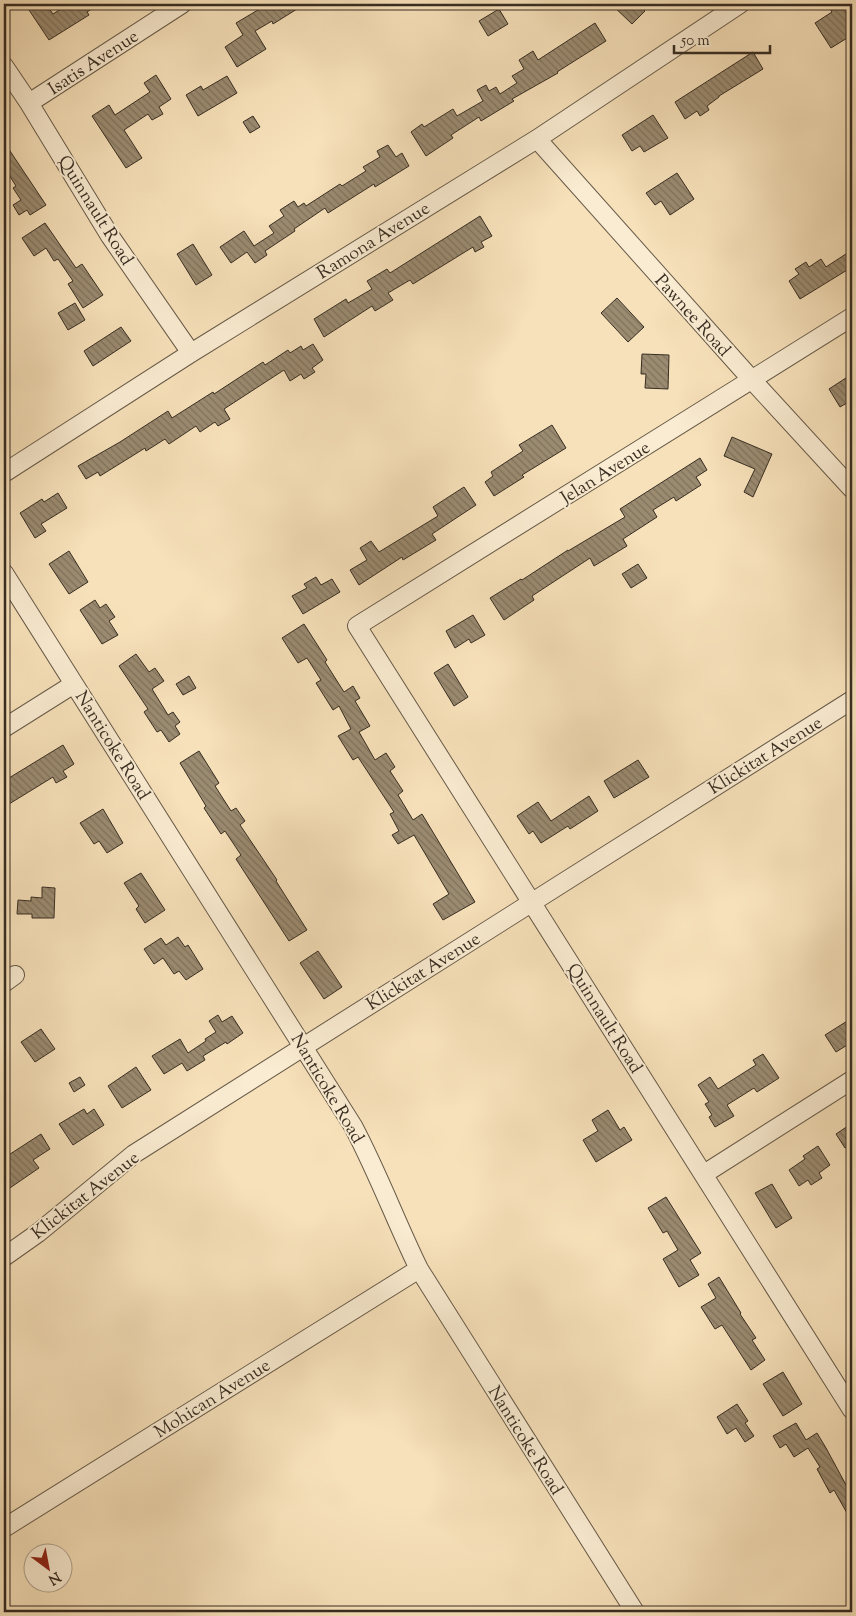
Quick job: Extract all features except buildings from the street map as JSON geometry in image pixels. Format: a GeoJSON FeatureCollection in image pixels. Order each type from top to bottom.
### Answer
{"type":"FeatureCollection","features":[{"type":"Feature","properties":{"kind":"street","name":"Isatis Avenue"},"geometry":{"type":"LineString","coordinates":[[29,103],[182,4]]}},
{"type":"Feature","properties":{"kind":"street","name":"Ramona Avenue"},"geometry":{"type":"LineString","coordinates":[[4,473],[190,353],[537,139],[717,9],[740,4]]}},
{"type":"Feature","properties":{"kind":"street","name":"Quinnault Road"},"geometry":{"type":"LineString","coordinates":[[4,66],[29,103],[110,236],[190,353]]}},
{"type":"Feature","properties":{"kind":"street","name":"Pawnee Road"},"geometry":{"type":"LineString","coordinates":[[537,139],[852,489]]}},
{"type":"Feature","properties":{"kind":"street","name":"Jelan Avenue"},"geometry":{"type":"LineString","coordinates":[[357,626],[852,317]]}},
{"type":"Feature","properties":{"kind":"street","name":"Nanticoke Road"},"geometry":{"type":"LineString","coordinates":[[4,573],[353,1126],[382,1183],[399,1228],[419,1269],[632,1611]]}},
{"type":"Feature","properties":{"kind":"street","name":"Quinnault Road"},"geometry":{"type":"LineString","coordinates":[[357,626],[852,1410]]}},
{"type":"Feature","properties":{"kind":"street"},"geometry":{"type":"LineString","coordinates":[[4,728],[74,684]]}},
{"type":"Feature","properties":{"kind":"street","name":"Klickitat Avenue"},"geometry":{"type":"LineString","coordinates":[[4,1258],[38,1233],[134,1154],[852,700]]}},
{"type":"Feature","properties":{"kind":"street"},"geometry":{"type":"LineString","coordinates":[[704,1174],[852,1080]]}},
{"type":"Feature","properties":{"kind":"street","name":"Mohican Avenue"},"geometry":{"type":"LineString","coordinates":[[4,1528],[419,1269]]}}]}
